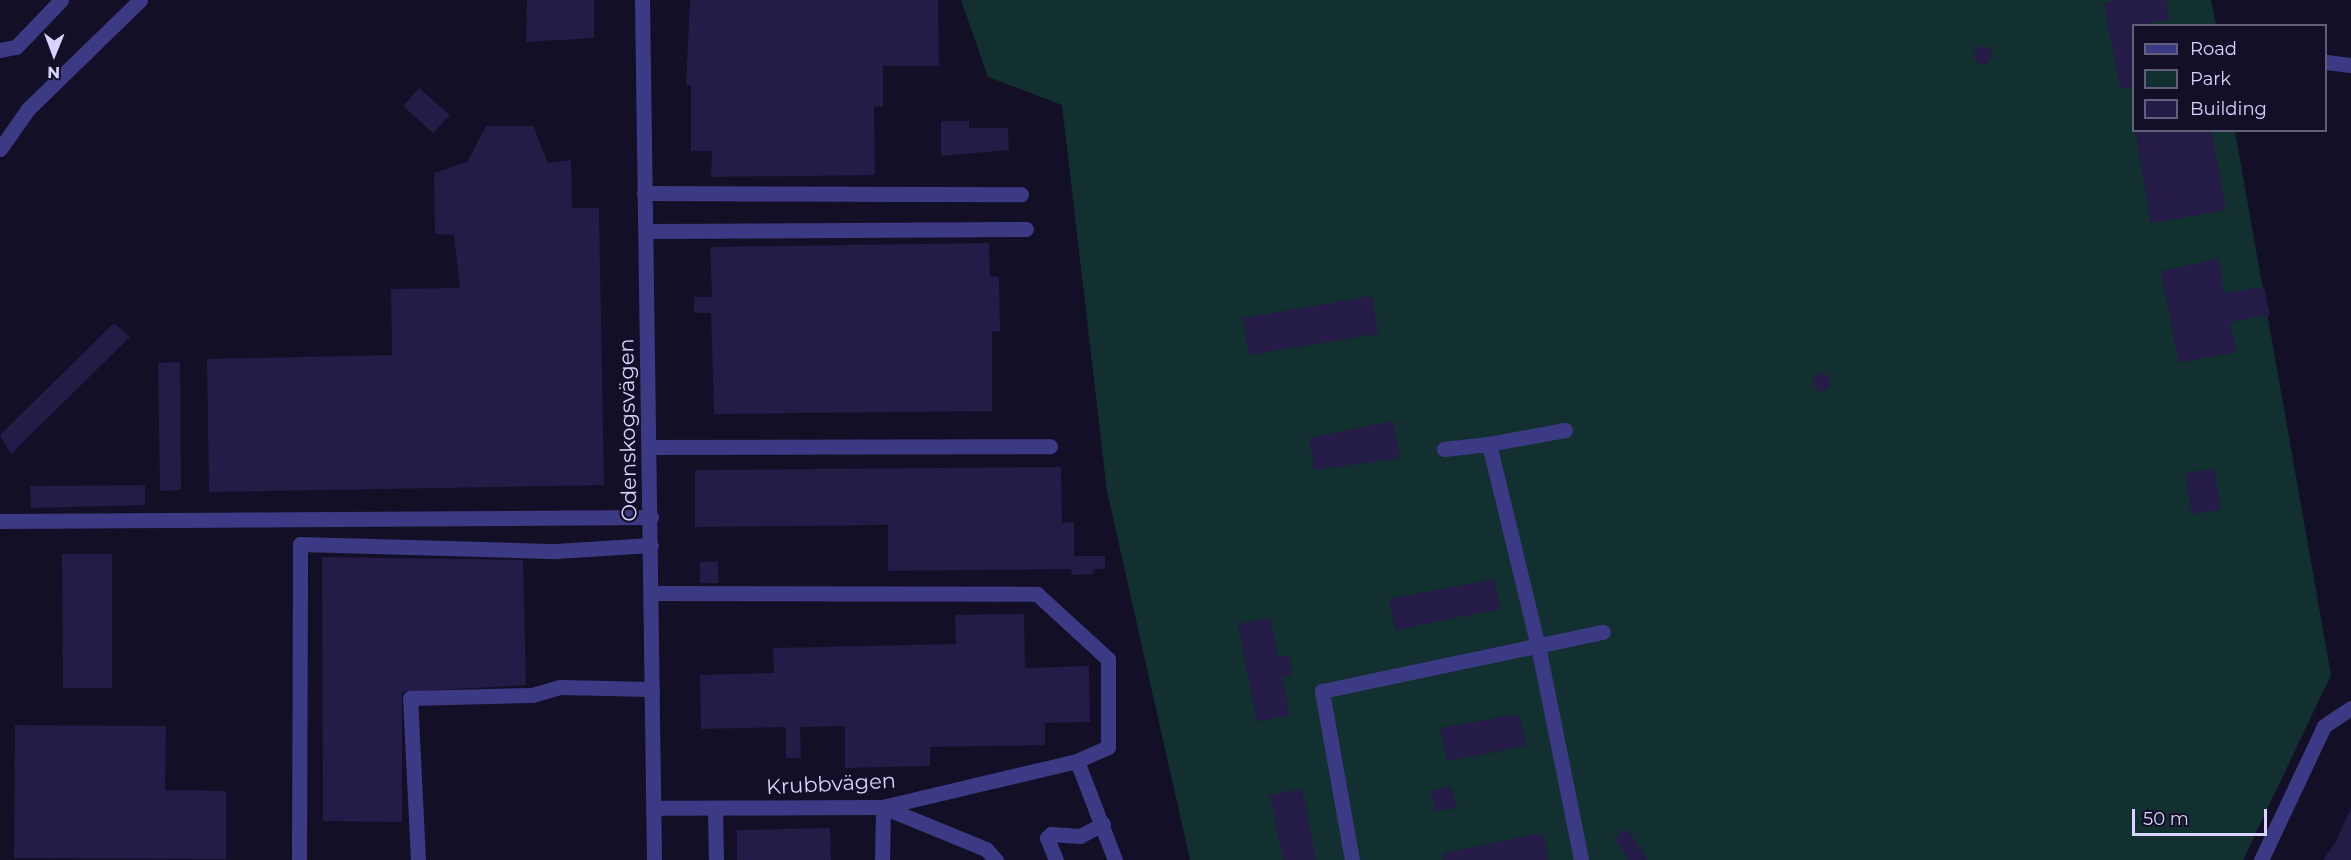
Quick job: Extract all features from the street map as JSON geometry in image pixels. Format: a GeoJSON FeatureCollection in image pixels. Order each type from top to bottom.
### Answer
{"type":"FeatureCollection","features":[{"type":"Feature","properties":{"kind":"street"},"geometry":{"type":"LineString","coordinates":[[0,50],[16,47],[61,0]]}},
{"type":"Feature","properties":{"kind":"street","name":"Odenskogsvägen"},"geometry":{"type":"LineString","coordinates":[[642,0],[654,860]]}},
{"type":"Feature","properties":{"kind":"street"},"geometry":{"type":"LineString","coordinates":[[0,149],[28,109],[135,1]]}},
{"type":"Feature","properties":{"kind":"street"},"geometry":{"type":"LineString","coordinates":[[2327,62],[2351,65]]}},
{"type":"Feature","properties":{"kind":"street"},"geometry":{"type":"LineString","coordinates":[[644,194],[1021,194]]}},
{"type":"Feature","properties":{"kind":"street"},"geometry":{"type":"LineString","coordinates":[[646,231],[1026,229]]}},
{"type":"Feature","properties":{"kind":"street"},"geometry":{"type":"LineString","coordinates":[[1444,449],[1489,444],[1565,430]]}},
{"type":"Feature","properties":{"kind":"street"},"geometry":{"type":"LineString","coordinates":[[1489,444],[1538,646],[1581,860]]}},
{"type":"Feature","properties":{"kind":"street"},"geometry":{"type":"LineString","coordinates":[[649,447],[1050,446]]}},
{"type":"Feature","properties":{"kind":"street"},"geometry":{"type":"LineString","coordinates":[[0,520],[651,517]]}},
{"type":"Feature","properties":{"kind":"street"},"geometry":{"type":"LineString","coordinates":[[299,860],[300,544],[556,551],[651,545]]}},
{"type":"Feature","properties":{"kind":"street","name":"Krubbvägen"},"geometry":{"type":"LineString","coordinates":[[652,593],[1037,594],[1108,659],[1108,747],[1077,761],[884,807],[715,810],[653,808]]}},
{"type":"Feature","properties":{"kind":"street"},"geometry":{"type":"LineString","coordinates":[[1352,860],[1322,691],[1603,632]]}},
{"type":"Feature","properties":{"kind":"street"},"geometry":{"type":"LineString","coordinates":[[418,860],[410,698],[532,695],[560,687],[652,689]]}},
{"type":"Feature","properties":{"kind":"street"},"geometry":{"type":"LineString","coordinates":[[2261,860],[2324,726],[2351,708]]}},
{"type":"Feature","properties":{"kind":"street"},"geometry":{"type":"LineString","coordinates":[[1077,761],[1115,860]]}},
{"type":"Feature","properties":{"kind":"street"},"geometry":{"type":"LineString","coordinates":[[882,860],[884,807],[934,831],[986,849],[996,860]]}},
{"type":"Feature","properties":{"kind":"street"},"geometry":{"type":"LineString","coordinates":[[715,810],[716,860]]}},
{"type":"Feature","properties":{"kind":"street"},"geometry":{"type":"LineString","coordinates":[[1056,860],[1047,838],[1051,834],[1080,836],[1103,824]]}},
{"type":"Feature","properties":{"kind":"green space"},"geometry":{"type":"Polygon","coordinates":[[[961,0],[2211,0],[2216,24],[2132,24],[2132,132],[2235,132],[2331,675],[2243,860],[1190,860],[1107,491],[1062,105],[988,77],[961,0]]]}},
{"type":"Feature","properties":{"kind":"building"},"geometry":{"type":"Polygon","coordinates":[[[527,0],[594,0],[594,38],[526,42],[527,0]]]}},
{"type":"Feature","properties":{"kind":"building"},"geometry":{"type":"Polygon","coordinates":[[[690,0],[938,0],[939,66],[883,66],[883,107],[874,106],[875,175],[711,177],[712,151],[691,151],[691,85],[686,85],[690,0]]]}},
{"type":"Feature","properties":{"kind":"building"},"geometry":{"type":"Polygon","coordinates":[[[2121,0],[2166,0],[2170,20],[2132,24],[2132,87],[2120,88],[2104,3],[2121,0]]]}},
{"type":"Feature","properties":{"kind":"building"},"geometry":{"type":"Polygon","coordinates":[[[1983,46],[1989,49],[1992,55],[1989,61],[1983,64],[1977,61],[1974,55],[1977,49],[1983,46]]]}},
{"type":"Feature","properties":{"kind":"building"},"geometry":{"type":"Polygon","coordinates":[[[419,88],[450,115],[433,133],[403,106],[419,88]]]}},
{"type":"Feature","properties":{"kind":"building"},"geometry":{"type":"Polygon","coordinates":[[[941,121],[969,121],[969,128],[1008,128],[1009,150],[941,156],[941,121]]]}},
{"type":"Feature","properties":{"kind":"building"},"geometry":{"type":"Polygon","coordinates":[[[486,126],[533,126],[548,163],[571,160],[572,208],[599,208],[604,485],[209,492],[207,359],[392,355],[391,289],[460,288],[454,235],[435,234],[434,173],[467,162],[486,126]]]}},
{"type":"Feature","properties":{"kind":"building"},"geometry":{"type":"Polygon","coordinates":[[[2135,132],[2211,132],[2226,210],[2151,223],[2135,132]]]}},
{"type":"Feature","properties":{"kind":"building"},"geometry":{"type":"Polygon","coordinates":[[[989,243],[990,276],[999,277],[1000,331],[992,331],[992,411],[714,414],[711,313],[694,313],[694,297],[712,297],[710,247],[989,243]]]}},
{"type":"Feature","properties":{"kind":"building"},"geometry":{"type":"Polygon","coordinates":[[[2219,259],[2224,293],[2264,287],[2270,315],[2230,322],[2236,352],[2179,363],[2161,271],[2219,259]]]}},
{"type":"Feature","properties":{"kind":"building"},"geometry":{"type":"Polygon","coordinates":[[[1372,296],[1378,334],[1249,355],[1243,318],[1372,296]]]}},
{"type":"Feature","properties":{"kind":"building"},"geometry":{"type":"Polygon","coordinates":[[[114,323],[130,337],[11,454],[0,435],[114,323]]]}},
{"type":"Feature","properties":{"kind":"building"},"geometry":{"type":"Polygon","coordinates":[[[180,362],[181,490],[160,491],[158,363],[180,362]]]}},
{"type":"Feature","properties":{"kind":"building"},"geometry":{"type":"Polygon","coordinates":[[[1818,373],[1826,373],[1831,378],[1829,389],[1818,391],[1813,386],[1813,378],[1818,373]]]}},
{"type":"Feature","properties":{"kind":"building"},"geometry":{"type":"Polygon","coordinates":[[[1393,421],[1400,458],[1314,470],[1309,438],[1393,421]]]}},
{"type":"Feature","properties":{"kind":"building"},"geometry":{"type":"Polygon","coordinates":[[[1061,467],[1062,523],[1074,522],[1074,556],[1105,556],[1105,569],[1093,569],[1093,574],[1072,575],[1071,569],[888,571],[888,525],[695,527],[695,470],[1061,467]]]}},
{"type":"Feature","properties":{"kind":"building"},"geometry":{"type":"Polygon","coordinates":[[[2214,469],[2221,509],[2192,514],[2185,473],[2214,469]]]}},
{"type":"Feature","properties":{"kind":"building"},"geometry":{"type":"Polygon","coordinates":[[[145,485],[145,505],[31,508],[30,486],[145,485]]]}},
{"type":"Feature","properties":{"kind":"building"},"geometry":{"type":"Polygon","coordinates":[[[62,554],[112,554],[112,688],[63,688],[62,554]]]}},
{"type":"Feature","properties":{"kind":"building"},"geometry":{"type":"Polygon","coordinates":[[[322,557],[523,560],[526,685],[402,692],[402,822],[323,821],[322,557]]]}},
{"type":"Feature","properties":{"kind":"building"},"geometry":{"type":"Polygon","coordinates":[[[718,561],[718,583],[700,583],[700,562],[718,561]]]}},
{"type":"Feature","properties":{"kind":"building"},"geometry":{"type":"Polygon","coordinates":[[[1494,579],[1500,609],[1395,630],[1389,599],[1494,579]]]}},
{"type":"Feature","properties":{"kind":"building"},"geometry":{"type":"Polygon","coordinates":[[[1024,614],[1025,668],[1089,666],[1090,722],[1045,723],[1045,745],[930,747],[930,766],[845,768],[845,726],[800,727],[801,758],[786,758],[786,727],[701,729],[700,675],[774,673],[773,648],[956,644],[955,615],[1024,614]]]}},
{"type":"Feature","properties":{"kind":"building"},"geometry":{"type":"Polygon","coordinates":[[[1270,618],[1278,657],[1288,655],[1292,675],[1282,677],[1290,716],[1257,721],[1238,624],[1270,618]]]}},
{"type":"Feature","properties":{"kind":"building"},"geometry":{"type":"Polygon","coordinates":[[[1519,714],[1526,746],[1447,761],[1440,728],[1519,714]]]}},
{"type":"Feature","properties":{"kind":"building"},"geometry":{"type":"Polygon","coordinates":[[[15,725],[166,726],[165,790],[226,791],[226,859],[14,858],[15,725]]]}},
{"type":"Feature","properties":{"kind":"building"},"geometry":{"type":"Polygon","coordinates":[[[1452,787],[1456,808],[1435,811],[1431,791],[1452,787]]]}},
{"type":"Feature","properties":{"kind":"building"},"geometry":{"type":"Polygon","coordinates":[[[1302,789],[1316,860],[1283,860],[1270,795],[1302,789]]]}},
{"type":"Feature","properties":{"kind":"building"},"geometry":{"type":"Polygon","coordinates":[[[2351,808],[2351,860],[2323,860],[2335,843],[2351,808]]]}},
{"type":"Feature","properties":{"kind":"building"},"geometry":{"type":"Polygon","coordinates":[[[830,828],[831,860],[737,860],[737,830],[830,828]]]}},
{"type":"Feature","properties":{"kind":"building"},"geometry":{"type":"Polygon","coordinates":[[[1627,829],[1648,860],[1629,860],[1614,838],[1627,829]]]}},
{"type":"Feature","properties":{"kind":"building"},"geometry":{"type":"Polygon","coordinates":[[[1543,833],[1548,860],[1443,860],[1443,853],[1543,833]]]}}]}
